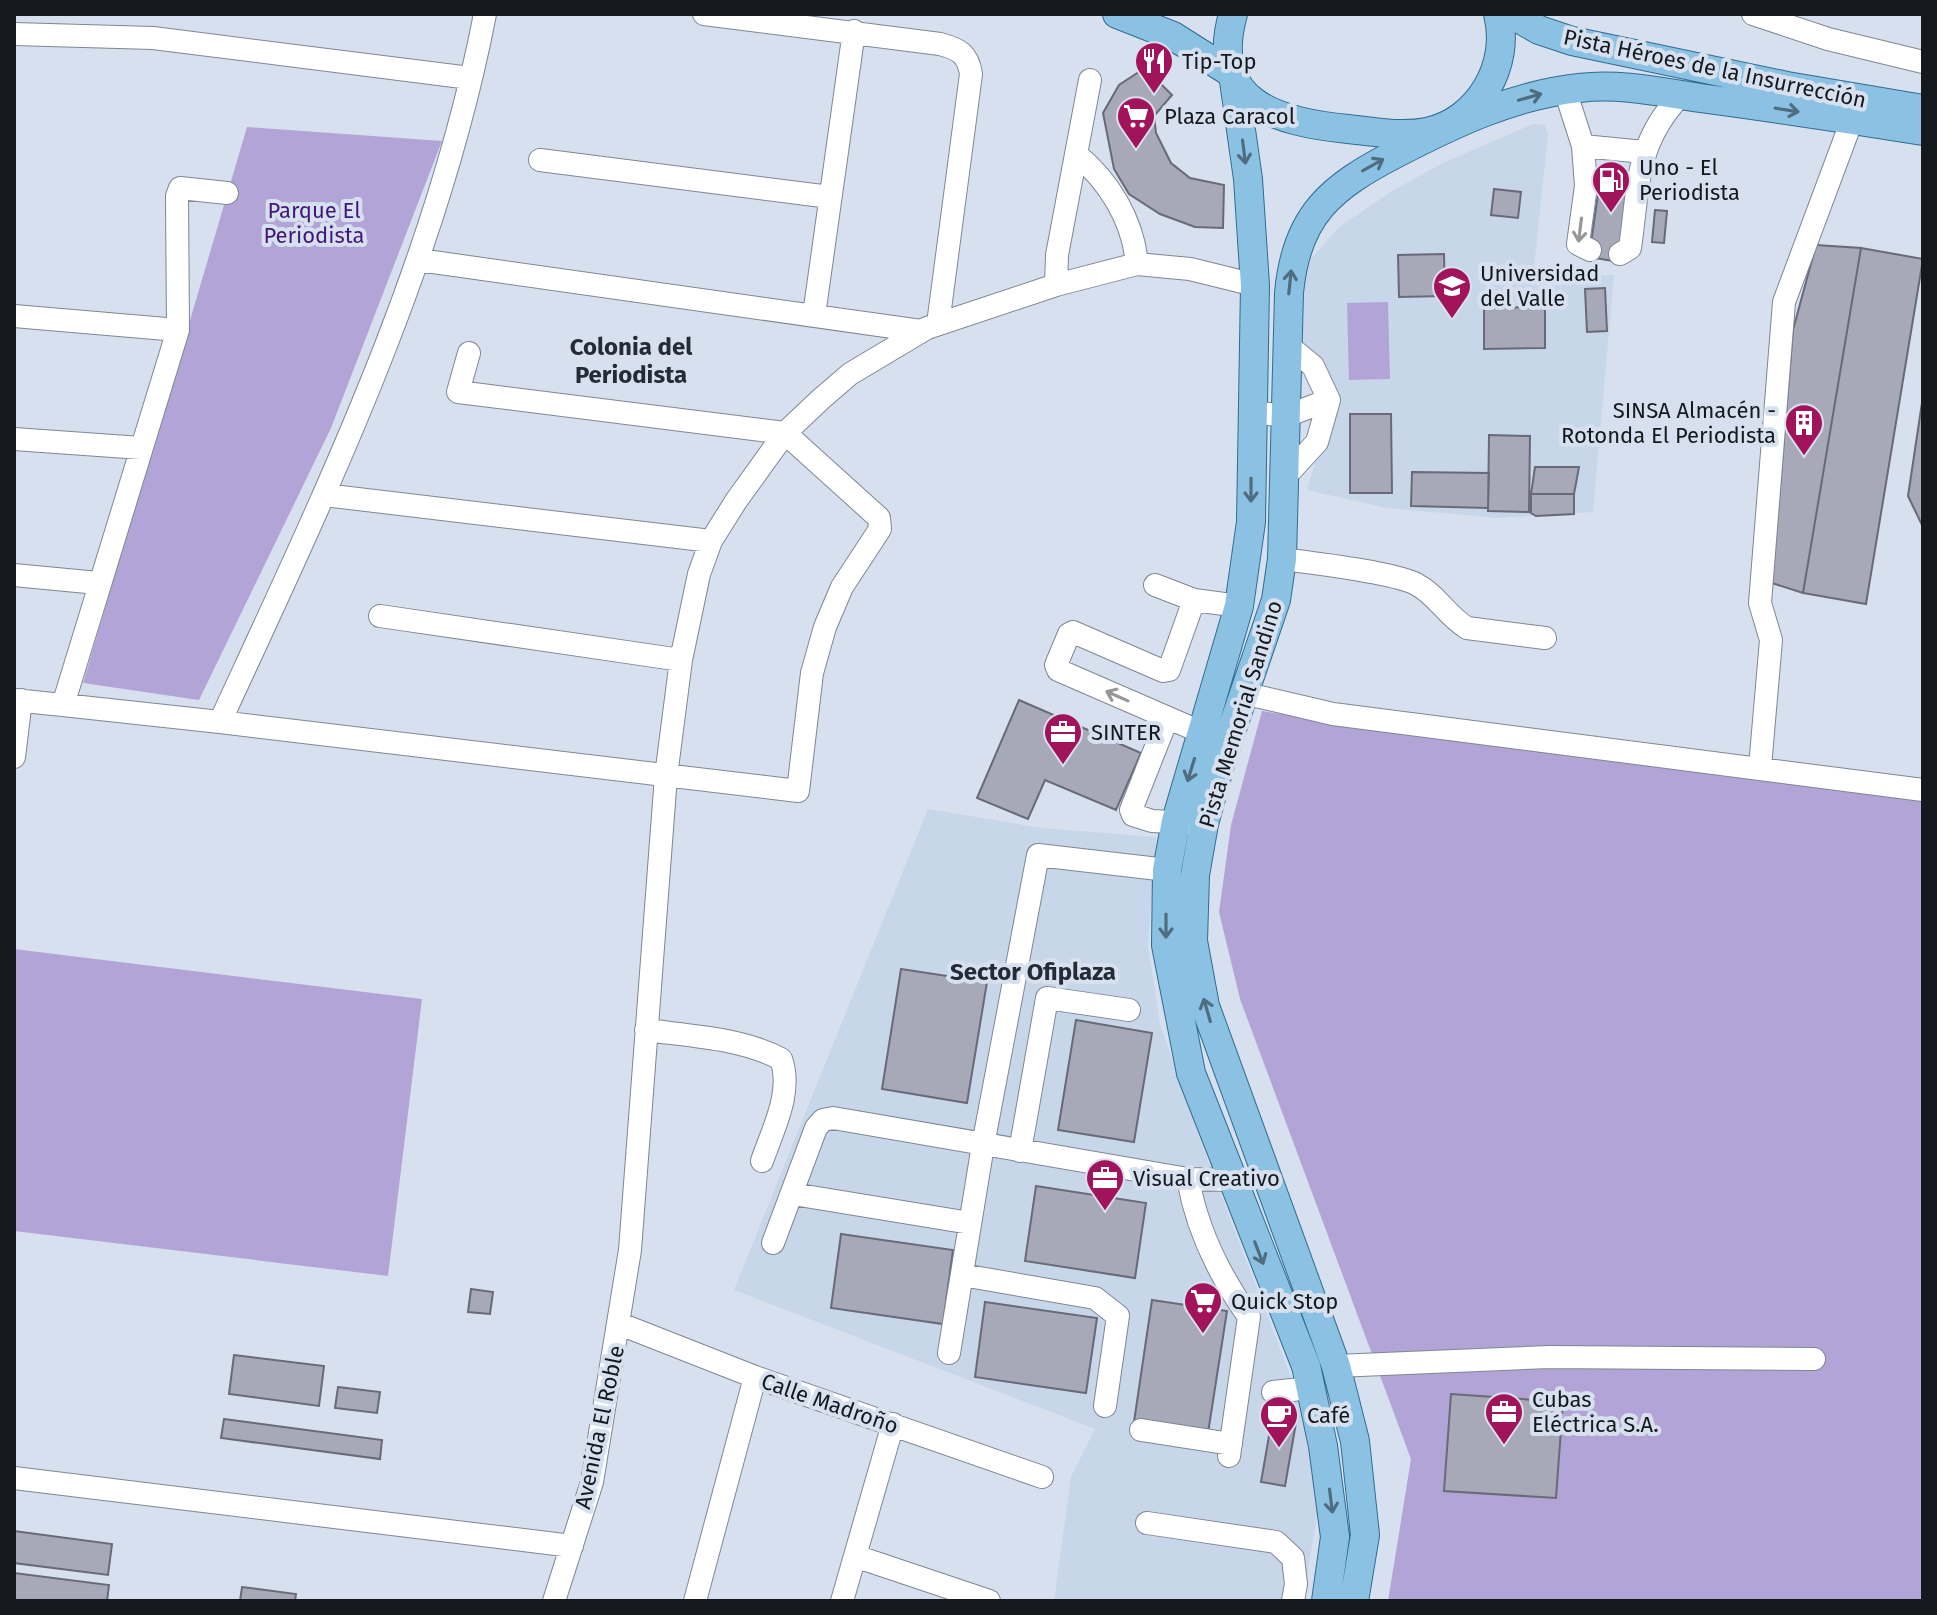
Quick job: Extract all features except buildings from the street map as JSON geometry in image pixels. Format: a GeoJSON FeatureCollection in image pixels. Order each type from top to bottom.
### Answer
{"type":"FeatureCollection","features":[{"type":"Feature","properties":{"kind":"main road"},"geometry":{"type":"LineString","coordinates":[[1117,14],[1173,36],[1233,74],[1237,86],[1258,107],[1289,121],[1394,134],[1428,132],[1456,122],[1481,100],[1492,79],[1501,39],[1498,14]]}},
{"type":"Feature","properties":{"kind":"main road","name":"Pista Memorial Sandino"},"geometry":{"type":"LineString","coordinates":[[1233,14],[1229,50],[1248,179],[1255,285],[1251,522],[1239,606],[1203,733],[1190,822],[1195,875],[1193,941],[1205,1006],[1289,1244],[1336,1366],[1355,1441],[1365,1535],[1354,1601]]}},
{"type":"Feature","properties":{"kind":"main road","name":"Pista Héroes de la Insurrección"},"geometry":{"type":"LineString","coordinates":[[1511,14],[1539,30],[1572,41],[1787,86],[1923,109]]}},
{"type":"Feature","properties":{"kind":"main road","name":"Pista Héroes de la Insurrección"},"geometry":{"type":"LineString","coordinates":[[1456,122],[1530,97],[1612,86],[1923,131]]}},
{"type":"Feature","properties":{"kind":"main road","name":"Pista Memorial Sandino"},"geometry":{"type":"LineString","coordinates":[[1326,1601],[1335,1537],[1323,1446],[1311,1388],[1306,1366],[1191,1073],[1166,945],[1167,870],[1243,693],[1276,600],[1282,559],[1285,343],[1291,272],[1312,213],[1357,174],[1456,122]]}},
{"type":"Feature","properties":{"kind":"main road"},"geometry":{"type":"LineString","coordinates":[[1231,1084],[1230,1109],[1243,1154],[1233,1180],[1256,1187],[1275,1234],[1289,1244]]}},
{"type":"Feature","properties":{"kind":"street"},"geometry":{"type":"LineString","coordinates":[[220,722],[324,495],[419,260],[485,14]]}},
{"type":"Feature","properties":{"kind":"street"},"geometry":{"type":"LineString","coordinates":[[704,14],[854,31],[957,48],[969,63],[929,328]]}},
{"type":"Feature","properties":{"kind":"street"},"geometry":{"type":"LineString","coordinates":[[1753,14],[1828,39],[1923,62]]}},
{"type":"Feature","properties":{"kind":"street"},"geometry":{"type":"LineString","coordinates":[[814,315],[854,31]]}},
{"type":"Feature","properties":{"kind":"street"},"geometry":{"type":"LineString","coordinates":[[14,34],[153,38],[470,78]]}},
{"type":"Feature","properties":{"kind":"street"},"geometry":{"type":"LineString","coordinates":[[1056,285],[1057,255],[1090,80]]}},
{"type":"Feature","properties":{"kind":"street"},"geometry":{"type":"LineString","coordinates":[[1565,90],[1583,146],[1586,186],[1578,244],[1590,250]]}},
{"type":"Feature","properties":{"kind":"street"},"geometry":{"type":"LineString","coordinates":[[1620,254],[1630,248],[1644,152],[1659,118],[1681,95]]}},
{"type":"Feature","properties":{"kind":"street"},"geometry":{"type":"LineString","coordinates":[[1760,767],[1771,640],[1760,603],[1784,302],[1852,120]]}},
{"type":"Feature","properties":{"kind":"street"},"geometry":{"type":"LineString","coordinates":[[1583,146],[1644,152]]}},
{"type":"Feature","properties":{"kind":"street"},"geometry":{"type":"LineString","coordinates":[[1076,154],[1100,173],[1131,225],[1137,264]]}},
{"type":"Feature","properties":{"kind":"street"},"geometry":{"type":"LineString","coordinates":[[540,160],[830,197]]}},
{"type":"Feature","properties":{"kind":"street"},"geometry":{"type":"LineString","coordinates":[[63,705],[178,330],[177,196],[180,188],[227,193]]}},
{"type":"Feature","properties":{"kind":"street"},"geometry":{"type":"LineString","coordinates":[[419,260],[814,315],[887,337]]}},
{"type":"Feature","properties":{"kind":"street","name":"Avenida El Roble"},"geometry":{"type":"LineString","coordinates":[[554,1601],[592,1482],[620,1324],[630,1250],[666,776],[681,660],[694,590],[711,541],[785,433],[887,337],[929,328],[1056,285],[1137,264],[1190,269],[1255,285]]}},
{"type":"Feature","properties":{"kind":"street"},"geometry":{"type":"LineString","coordinates":[[14,316],[178,330]]}},
{"type":"Feature","properties":{"kind":"street"},"geometry":{"type":"LineString","coordinates":[[1283,479],[1317,442],[1329,400],[1324,383],[1313,366],[1285,343]]}},
{"type":"Feature","properties":{"kind":"street"},"geometry":{"type":"LineString","coordinates":[[14,757],[18,700],[798,791],[812,673],[825,627],[842,587],[881,522],[785,433],[458,392],[469,353]]}},
{"type":"Feature","properties":{"kind":"street"},"geometry":{"type":"LineString","coordinates":[[1251,412],[1286,416],[1329,400]]}},
{"type":"Feature","properties":{"kind":"street"},"geometry":{"type":"LineString","coordinates":[[14,439],[141,448]]}},
{"type":"Feature","properties":{"kind":"street"},"geometry":{"type":"LineString","coordinates":[[324,495],[711,541]]}},
{"type":"Feature","properties":{"kind":"street"},"geometry":{"type":"LineString","coordinates":[[1282,559],[1413,583],[1433,595],[1456,621],[1467,628],[1545,638]]}},
{"type":"Feature","properties":{"kind":"street"},"geometry":{"type":"LineString","coordinates":[[14,575],[98,583]]}},
{"type":"Feature","properties":{"kind":"street"},"geometry":{"type":"LineString","coordinates":[[1155,585],[1194,600],[1239,606]]}},
{"type":"Feature","properties":{"kind":"street"},"geometry":{"type":"LineString","coordinates":[[1194,600],[1169,670],[1163,671],[1073,632],[1069,634],[1056,665],[1058,670],[1203,733]]}},
{"type":"Feature","properties":{"kind":"street"},"geometry":{"type":"LineString","coordinates":[[380,616],[681,660]]}},
{"type":"Feature","properties":{"kind":"street"},"geometry":{"type":"LineString","coordinates":[[1243,693],[1333,714],[1923,790]]}},
{"type":"Feature","properties":{"kind":"street"},"geometry":{"type":"LineString","coordinates":[[1167,719],[1131,810],[1133,815],[1152,821],[1190,822]]}},
{"type":"Feature","properties":{"kind":"street"},"geometry":{"type":"LineString","coordinates":[[949,1353],[983,1145],[1038,855],[1167,870]]}},
{"type":"Feature","properties":{"kind":"street"},"geometry":{"type":"LineString","coordinates":[[1020,1151],[1047,998],[1129,1010]]}},
{"type":"Feature","properties":{"kind":"street"},"geometry":{"type":"LineString","coordinates":[[646,1030],[763,1049],[781,1059],[787,1074],[783,1099],[762,1161]]}},
{"type":"Feature","properties":{"kind":"street"},"geometry":{"type":"LineString","coordinates":[[773,1243],[816,1128],[823,1120],[833,1118],[1188,1179],[1233,1180]]}},
{"type":"Feature","properties":{"kind":"street"},"geometry":{"type":"LineString","coordinates":[[1141,1430],[1230,1450],[1249,1317],[1222,1280],[1194,1208],[1188,1179]]}},
{"type":"Feature","properties":{"kind":"street"},"geometry":{"type":"LineString","coordinates":[[793,1194],[970,1223]]}},
{"type":"Feature","properties":{"kind":"street"},"geometry":{"type":"LineString","coordinates":[[962,1275],[1095,1298],[1118,1316],[1105,1406]]}},
{"type":"Feature","properties":{"kind":"street","name":"Calle Madroño"},"geometry":{"type":"LineString","coordinates":[[620,1324],[755,1377],[1042,1477]]}},
{"type":"Feature","properties":{"kind":"street"},"geometry":{"type":"LineString","coordinates":[[1336,1366],[1549,1357],[1814,1359]]}},
{"type":"Feature","properties":{"kind":"street"},"geometry":{"type":"LineString","coordinates":[[695,1601],[755,1377]]}},
{"type":"Feature","properties":{"kind":"street"},"geometry":{"type":"LineString","coordinates":[[1273,1392],[1311,1388]]}},
{"type":"Feature","properties":{"kind":"street"},"geometry":{"type":"LineString","coordinates":[[842,1601],[893,1424]]}},
{"type":"Feature","properties":{"kind":"street"},"geometry":{"type":"LineString","coordinates":[[14,1478],[572,1546]]}},
{"type":"Feature","properties":{"kind":"street"},"geometry":{"type":"LineString","coordinates":[[1147,1523],[1276,1542],[1293,1558],[1296,1584],[1293,1601]]}},
{"type":"Feature","properties":{"kind":"street"},"geometry":{"type":"LineString","coordinates":[[855,1556],[989,1601]]}},
{"type":"Feature","properties":{"kind":"shaded area","name":"Universidad del Valle"},"geometry":{"type":"Polygon","coordinates":[[[1533,124],[1545,125],[1548,135],[1533,277],[1614,275],[1593,512],[1498,518],[1387,508],[1307,490],[1318,452],[1320,364],[1298,334],[1305,266],[1339,227],[1392,191],[1445,162],[1533,124]]]}},
{"type":"Feature","properties":{"kind":"shaded area"},"geometry":{"type":"Polygon","coordinates":[[[928,809],[1042,828],[1156,837],[1148,946],[1160,1024],[1209,1164],[1298,1395],[1312,1452],[1318,1509],[1303,1601],[1054,1601],[1071,1477],[1095,1429],[734,1290],[928,809]]]}},
{"type":"Feature","properties":{"kind":"green space","name":"Parque El Periodista"},"geometry":{"type":"Polygon","coordinates":[[[247,127],[442,141],[331,428],[199,700],[83,683],[247,127]]]}},
{"type":"Feature","properties":{"kind":"green space"},"geometry":{"type":"Polygon","coordinates":[[[1388,302],[1390,379],[1349,380],[1347,303],[1388,302]]]}},
{"type":"Feature","properties":{"kind":"green space"},"geometry":{"type":"Polygon","coordinates":[[[1262,711],[1449,740],[1923,801],[1923,1601],[1388,1601],[1411,1459],[1240,999],[1219,912],[1231,825],[1262,711]]]}},
{"type":"Feature","properties":{"kind":"green space"},"geometry":{"type":"Polygon","coordinates":[[[14,949],[422,999],[388,1276],[14,1231],[14,949]]]}},
{"type":"Feature","properties":{"kind":"place","name":"Tip-Top"},"geometry":{"type":"Point","coordinates":[1154,95]}},
{"type":"Feature","properties":{"kind":"place","name":"Plaza Caracol"},"geometry":{"type":"Point","coordinates":[1136,150]}},
{"type":"Feature","properties":{"kind":"place","name":"Uno - El Periodista"},"geometry":{"type":"Point","coordinates":[1611,214]}},
{"type":"Feature","properties":{"kind":"place","name":"Universidad del Valle"},"geometry":{"type":"Point","coordinates":[1452,320]}},
{"type":"Feature","properties":{"kind":"place","name":"SINSA Almacén - Rotonda El Periodista"},"geometry":{"type":"Point","coordinates":[1804,457]}},
{"type":"Feature","properties":{"kind":"place","name":"SINTER"},"geometry":{"type":"Point","coordinates":[1063,766]}},
{"type":"Feature","properties":{"kind":"place","name":"Visual Creativo"},"geometry":{"type":"Point","coordinates":[1105,1212]}},
{"type":"Feature","properties":{"kind":"place","name":"Quick Stop"},"geometry":{"type":"Point","coordinates":[1203,1335]}},
{"type":"Feature","properties":{"kind":"place","name":"Cubas Eléctrica S.A."},"geometry":{"type":"Point","coordinates":[1504,1446]}},
{"type":"Feature","properties":{"kind":"place","name":"Café"},"geometry":{"type":"Point","coordinates":[1279,1449]}},
{"type":"Feature","properties":{"kind":"district","name":"Colonia del Periodista"},"geometry":{"type":"Point","coordinates":[631,361]}},
{"type":"Feature","properties":{"kind":"district","name":"Sector Ofiplaza"},"geometry":{"type":"Point","coordinates":[1033,972]}}]}
